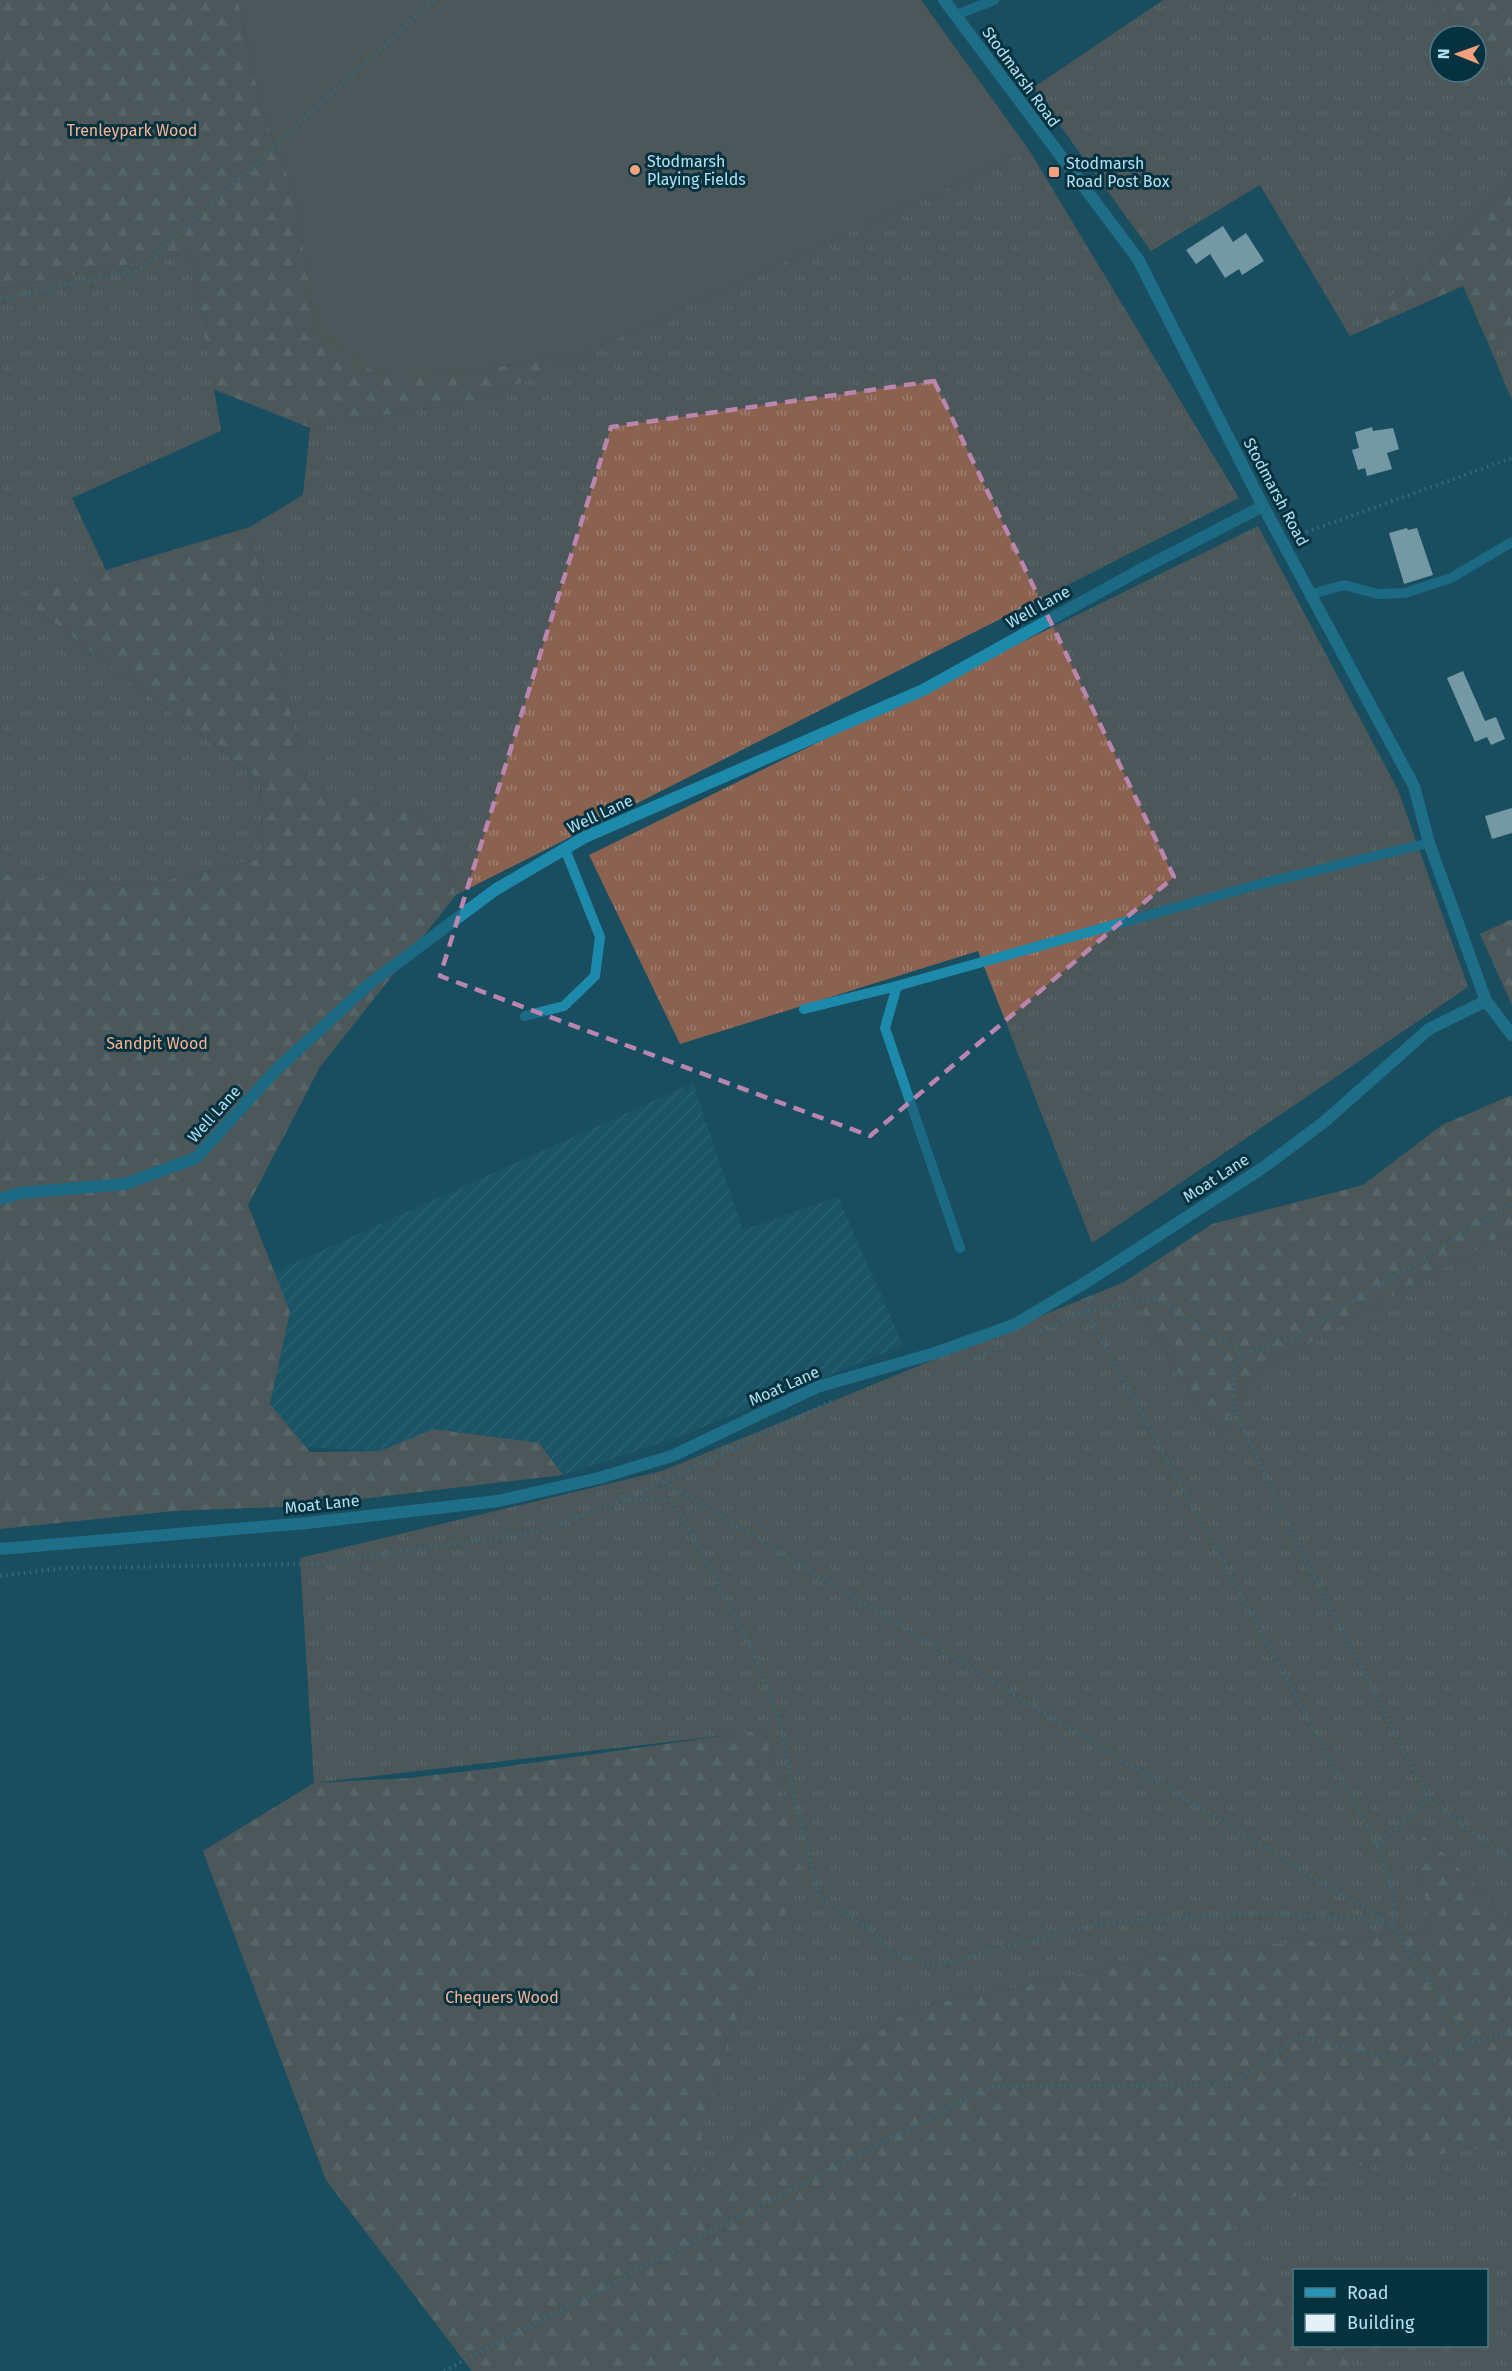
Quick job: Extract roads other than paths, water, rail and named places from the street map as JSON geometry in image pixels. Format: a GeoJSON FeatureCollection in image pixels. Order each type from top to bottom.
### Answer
{"type":"FeatureCollection","features":[{"type":"Feature","properties":{"kind":"street","name":"Stodmarsh Road"},"geometry":{"type":"LineString","coordinates":[[944,0],[1138,259],[1263,506],[1414,786],[1429,843],[1486,1001],[1512,1035]]}},
{"type":"Feature","properties":{"kind":"street","name":"Well Lane"},"geometry":{"type":"LineString","coordinates":[[0,1199],[20,1193],[125,1184],[196,1158],[275,1071],[368,985],[495,890],[585,837],[923,690],[1136,572],[1263,506]]}},
{"type":"Feature","properties":{"kind":"street","name":"Moat Lane"},"geometry":{"type":"LineString","coordinates":[[0,1549],[307,1523],[498,1501],[672,1456],[816,1387],[935,1353],[1014,1325],[1088,1281],[1263,1167],[1324,1122],[1429,1029],[1486,1001]]}},
{"type":"Feature","properties":{"kind":"lane"},"geometry":{"type":"LineString","coordinates":[[956,15],[994,0]]}},
{"type":"Feature","properties":{"kind":"lane"},"geometry":{"type":"LineString","coordinates":[[1312,594],[1344,585],[1378,594],[1405,593],[1451,578],[1512,542]]}},
{"type":"Feature","properties":{"kind":"lane"},"geometry":{"type":"LineString","coordinates":[[804,1009],[897,986],[1256,885],[1429,843]]}},
{"type":"Feature","properties":{"kind":"lane"},"geometry":{"type":"LineString","coordinates":[[525,1017],[564,1006],[595,976],[600,937],[565,849]]}},
{"type":"Feature","properties":{"kind":"lane"},"geometry":{"type":"LineString","coordinates":[[897,986],[885,1028],[960,1248]]}},
{"type":"Feature","properties":{"kind":"place","name":"Stodmarsh Playing Fields"},"geometry":{"type":"Point","coordinates":[635,170]}},
{"type":"Feature","properties":{"kind":"place","name":"Stodmarsh Road Post Box"},"geometry":{"type":"Point","coordinates":[1054,172]}},
{"type":"Feature","properties":{"kind":"park label","name":"Trenleypark Wood"},"geometry":{"type":"Point","coordinates":[132,130]}},
{"type":"Feature","properties":{"kind":"park label","name":"Sandpit Wood"},"geometry":{"type":"Point","coordinates":[157,1043]}},
{"type":"Feature","properties":{"kind":"park label","name":"Chequers Wood"},"geometry":{"type":"Point","coordinates":[502,1997]}}]}
